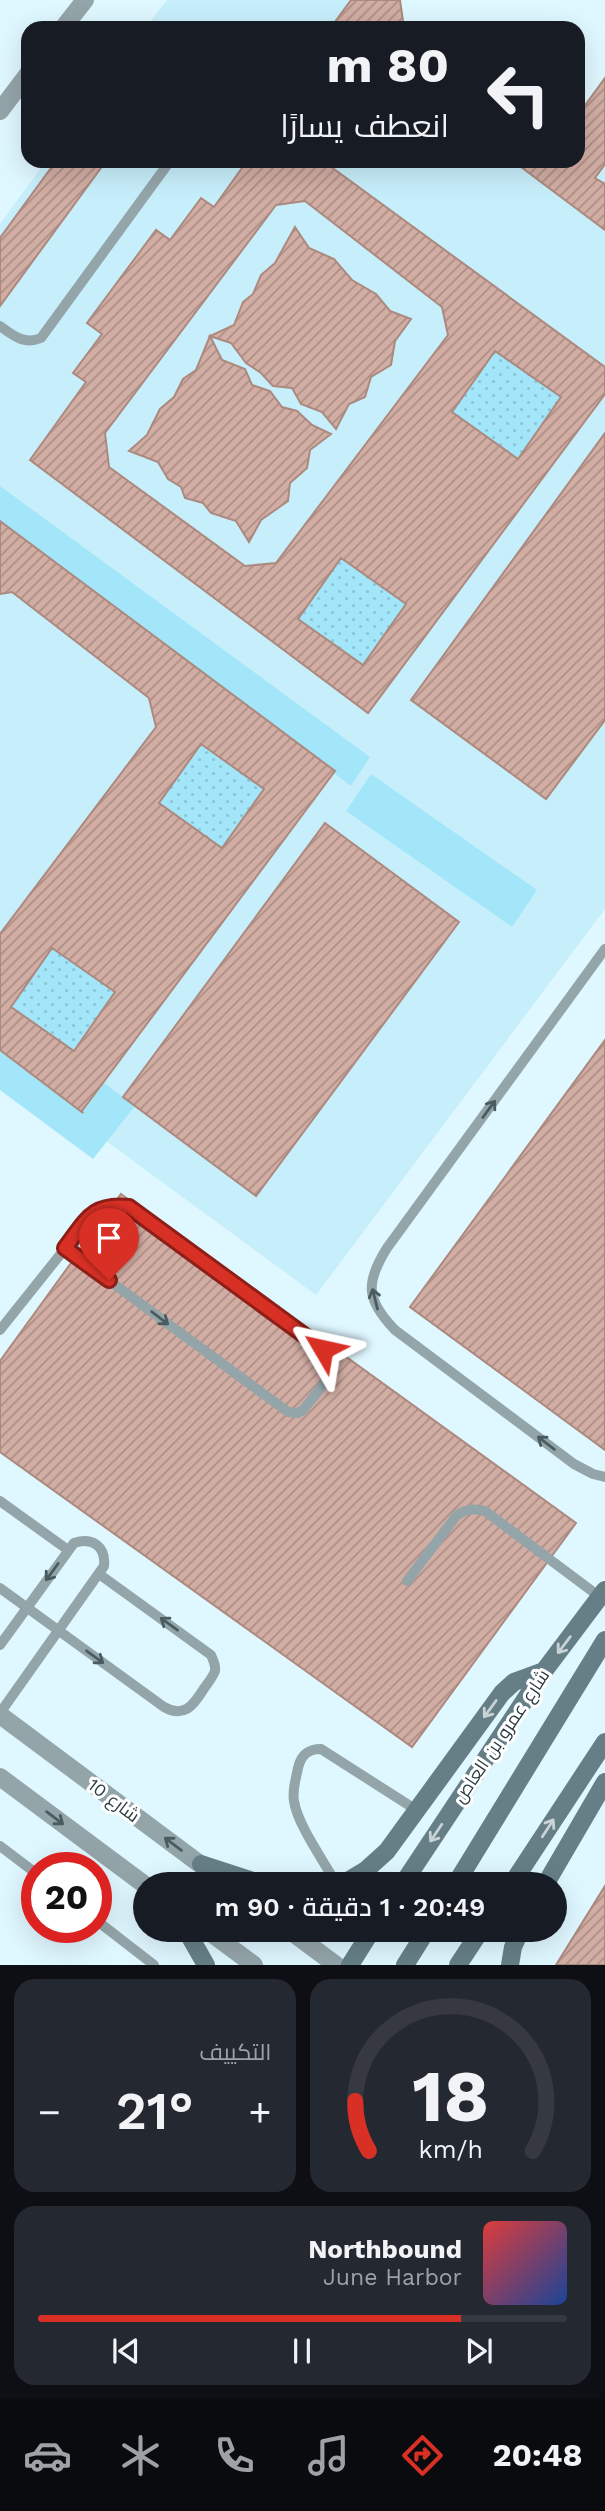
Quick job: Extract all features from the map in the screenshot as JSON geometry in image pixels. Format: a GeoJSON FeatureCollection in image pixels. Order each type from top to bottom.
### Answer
{"type":"FeatureCollection","features":[{"type":"Feature","properties":{"kind":"main road","name":"شارع عمرو بن العاص"},"geometry":{"type":"LineString","coordinates":[[411,1872],[544,1671],[602,1594]]}},
{"type":"Feature","properties":{"kind":"main road"},"geometry":{"type":"LineString","coordinates":[[463,1872],[605,1640]]}},
{"type":"Feature","properties":{"kind":"main road"},"geometry":{"type":"LineString","coordinates":[[362,1872],[387,1851],[502,1693],[514,1682],[544,1671]]}},
{"type":"Feature","properties":{"kind":"main road"},"geometry":{"type":"LineString","coordinates":[[520,1872],[605,1742]]}},
{"type":"Feature","properties":{"kind":"main road"},"geometry":{"type":"LineString","coordinates":[[553,1872],[605,1782]]}},
{"type":"Feature","properties":{"kind":"main road"},"geometry":{"type":"LineString","coordinates":[[201,1864],[225,1872]]}},
{"type":"Feature","properties":{"kind":"main road"},"geometry":{"type":"LineString","coordinates":[[193,1942],[206,1965]]}},
{"type":"Feature","properties":{"kind":"main road"},"geometry":{"type":"LineString","coordinates":[[350,1965],[364,1942]]}},
{"type":"Feature","properties":{"kind":"main road"},"geometry":{"type":"LineString","coordinates":[[405,1965],[419,1942]]}},
{"type":"Feature","properties":{"kind":"main road"},"geometry":{"type":"LineString","coordinates":[[458,1965],[473,1942]]}},
{"type":"Feature","properties":{"kind":"main road"},"geometry":{"type":"LineString","coordinates":[[510,1965],[515,1942]]}},
{"type":"Feature","properties":{"kind":"street"},"geometry":{"type":"LineString","coordinates":[[68,21],[85,0]]}},
{"type":"Feature","properties":{"kind":"street"},"geometry":{"type":"LineString","coordinates":[[0,111],[21,83]]}},
{"type":"Feature","properties":{"kind":"street","name":"شارع 10"},"geometry":{"type":"LineString","coordinates":[[0,1714],[211,1872]]}},
{"type":"Feature","properties":{"kind":"street"},"geometry":{"type":"LineString","coordinates":[[0,1777],[133,1876]]}},
{"type":"Feature","properties":{"kind":"street"},"geometry":{"type":"LineString","coordinates":[[223,1942],[254,1965]]}},
{"type":"Feature","properties":{"kind":"street"},"geometry":{"type":"LineString","coordinates":[[305,1942],[336,1965]]}},
{"type":"Feature","properties":{"kind":"lane"},"geometry":{"type":"LineString","coordinates":[[0,326],[23,341],[32,342],[41,338],[165,168]]}},
{"type":"Feature","properties":{"kind":"lane"},"geometry":{"type":"LineString","coordinates":[[605,949],[387,1248],[375,1268],[372,1291],[379,1313],[395,1330],[575,1464],[605,1477]]}},
{"type":"Feature","properties":{"kind":"lane"},"geometry":{"type":"LineString","coordinates":[[0,1330],[65,1248],[94,1212],[111,1205],[129,1207],[328,1352],[331,1371],[303,1410],[298,1413],[288,1412],[65,1248]]}},
{"type":"Feature","properties":{"kind":"lane"},"geometry":{"type":"LineString","coordinates":[[0,1501],[68,1550]]}},
{"type":"Feature","properties":{"kind":"lane"},"geometry":{"type":"LineString","coordinates":[[407,1581],[457,1515],[475,1508],[493,1516],[602,1594]]}},
{"type":"Feature","properties":{"kind":"lane"},"geometry":{"type":"LineString","coordinates":[[0,1645],[74,1543],[84,1540],[93,1542],[100,1548],[105,1556],[104,1566],[0,1714]]}},
{"type":"Feature","properties":{"kind":"lane"},"geometry":{"type":"LineString","coordinates":[[0,1588],[173,1712],[191,1708],[215,1673],[211,1655],[99,1574]]}},
{"type":"Feature","properties":{"kind":"lane"},"geometry":{"type":"LineString","coordinates":[[331,1872],[297,1813],[293,1799],[300,1761],[312,1749],[321,1749],[418,1811]]}},
{"type":"Feature","properties":{"kind":"lane"},"geometry":{"type":"LineString","coordinates":[[0,1846],[21,1862]]}},
{"type":"Feature","properties":{"kind":"lane"},"geometry":{"type":"LineString","coordinates":[[112,1932],[154,1965]]}},
{"type":"Feature","properties":{"kind":"shaded area"},"geometry":{"type":"Polygon","coordinates":[[[167,0],[400,0],[403,21],[150,21],[167,0]]]}},
{"type":"Feature","properties":{"kind":"shaded area"},"geometry":{"type":"Polygon","coordinates":[[[605,78],[605,909],[316,1295],[0,1063],[0,224],[41,168],[585,168],[585,105],[605,78]]]}},
{"type":"Feature","properties":{"kind":"shaded area"},"geometry":{"type":"Polygon","coordinates":[[[495,351],[561,397],[518,459],[452,412],[495,351]]]}},
{"type":"Feature","properties":{"kind":"shaded area"},"geometry":{"type":"Polygon","coordinates":[[[0,486],[370,757],[351,786],[0,521],[0,486]]]}},
{"type":"Feature","properties":{"kind":"shaded area"},"geometry":{"type":"Polygon","coordinates":[[[341,558],[406,604],[363,665],[298,619],[341,558]]]}},
{"type":"Feature","properties":{"kind":"shaded area"},"geometry":{"type":"Polygon","coordinates":[[[201,744],[264,789],[222,848],[159,803],[201,744]]]}},
{"type":"Feature","properties":{"kind":"shaded area"},"geometry":{"type":"Polygon","coordinates":[[[371,774],[537,890],[512,927],[346,811],[371,774]]]}},
{"type":"Feature","properties":{"kind":"shaded area"},"geometry":{"type":"Polygon","coordinates":[[[52,948],[115,992],[74,1051],[11,1007],[52,948]]]}},
{"type":"Feature","properties":{"kind":"shaded area"},"geometry":{"type":"Polygon","coordinates":[[[0,1051],[83,1112],[104,1083],[135,1106],[93,1159],[0,1090],[0,1051]]]}},
{"type":"Feature","properties":{"kind":"building"},"geometry":{"type":"Polygon","coordinates":[[[351,0],[400,0],[403,21],[336,21],[351,0]]]}},
{"type":"Feature","properties":{"kind":"building"},"geometry":{"type":"Polygon","coordinates":[[[605,78],[605,164],[595,178],[605,184],[605,230],[522,168],[585,168],[585,105],[605,78]]]}},
{"type":"Feature","properties":{"kind":"building"},"geometry":{"type":"Polygon","coordinates":[[[51,168],[101,168],[0,306],[0,238],[51,168]]]}},
{"type":"Feature","properties":{"kind":"building"},"geometry":{"type":"Polygon","coordinates":[[[242,168],[333,168],[605,367],[605,394],[368,713],[30,460],[86,382],[73,373],[102,334],[87,323],[156,230],[170,240],[201,198],[214,207],[242,168]],[[305,201],[276,205],[105,433],[109,467],[245,566],[276,563],[448,335],[442,307],[305,201]],[[495,351],[452,412],[518,459],[561,397],[495,351]],[[341,558],[298,619],[363,665],[406,604],[341,558]]]}},
{"type":"Feature","properties":{"kind":"building"},"geometry":{"type":"Polygon","coordinates":[[[295,227],[309,248],[334,259],[352,280],[376,294],[390,311],[411,319],[395,341],[391,365],[371,377],[365,397],[349,404],[336,429],[322,412],[301,404],[292,388],[273,386],[261,373],[246,363],[231,343],[210,336],[234,325],[243,302],[253,294],[261,275],[275,263],[295,227]]]}},
{"type":"Feature","properties":{"kind":"building"},"geometry":{"type":"Polygon","coordinates":[[[210,336],[222,360],[245,369],[252,385],[270,391],[282,407],[297,411],[312,425],[331,434],[310,450],[307,468],[290,483],[288,501],[261,520],[249,542],[236,521],[211,513],[203,503],[185,498],[181,487],[168,479],[158,462],[129,451],[147,435],[160,409],[174,397],[183,379],[196,370],[210,336]]]}},
{"type":"Feature","properties":{"kind":"building"},"geometry":{"type":"Polygon","coordinates":[[[605,433],[605,720],[546,799],[411,700],[605,433]]]}},
{"type":"Feature","properties":{"kind":"building"},"geometry":{"type":"Polygon","coordinates":[[[0,521],[335,771],[83,1113],[0,1050],[0,934],[156,727],[149,698],[12,592],[0,594],[0,521]],[[201,744],[159,803],[222,848],[264,789],[201,744]],[[52,948],[11,1007],[74,1051],[115,992],[52,948]]]}},
{"type":"Feature","properties":{"kind":"building"},"geometry":{"type":"Polygon","coordinates":[[[325,823],[459,922],[256,1196],[123,1097],[325,823]]]}},
{"type":"Feature","properties":{"kind":"building"},"geometry":{"type":"Polygon","coordinates":[[[605,1040],[605,1450],[410,1307],[605,1040]]]}},
{"type":"Feature","properties":{"kind":"building"},"geometry":{"type":"Polygon","coordinates":[[[121,1194],[576,1523],[412,1747],[0,1452],[0,1361],[121,1194]]]}},
{"type":"Feature","properties":{"kind":"building"},"geometry":{"type":"Polygon","coordinates":[[[605,1886],[605,1965],[556,1965],[605,1886]]]}},
{"type":"Feature","properties":{"kind":"route"},"geometry":{"type":"LineString","coordinates":[[109,1280],[65,1248],[94,1212],[111,1205],[129,1207],[323,1349]]}}]}
